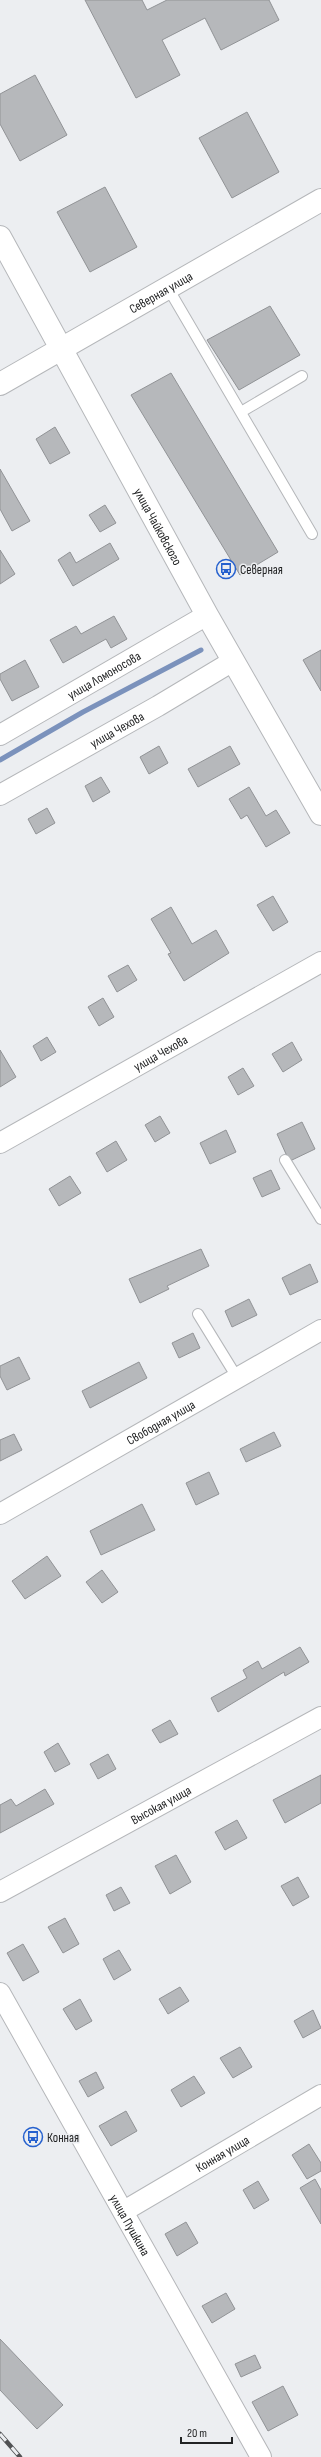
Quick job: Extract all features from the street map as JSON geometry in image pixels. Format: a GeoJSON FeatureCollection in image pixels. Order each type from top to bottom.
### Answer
{"type":"FeatureCollection","features":[{"type":"Feature","properties":{"kind":"main road","name":"Северная улица"},"geometry":{"type":"LineString","coordinates":[[0,384],[321,200]]}},
{"type":"Feature","properties":{"kind":"main road","name":"улица Чайковского"},"geometry":{"type":"LineString","coordinates":[[0,237],[60,350],[233,662],[321,814]]}},
{"type":"Feature","properties":{"kind":"street","name":"улица Ломоносова"},"geometry":{"type":"LineString","coordinates":[[0,735],[207,615]]}},
{"type":"Feature","properties":{"kind":"street","name":"улица Чехова"},"geometry":{"type":"LineString","coordinates":[[0,795],[233,662]]}},
{"type":"Feature","properties":{"kind":"street","name":"улица Чехова"},"geometry":{"type":"LineString","coordinates":[[0,1144],[321,962]]}},
{"type":"Feature","properties":{"kind":"street","name":"Свободная улица"},"geometry":{"type":"LineString","coordinates":[[0,1514],[238,1379],[321,1330]]}},
{"type":"Feature","properties":{"kind":"street","name":"Высокая улица"},"geometry":{"type":"LineString","coordinates":[[0,1892],[321,1717]]}},
{"type":"Feature","properties":{"kind":"street","name":"улица Пушкина"},"geometry":{"type":"LineString","coordinates":[[0,1993],[261,2457]]}},
{"type":"Feature","properties":{"kind":"street","name":"Конная улица"},"geometry":{"type":"LineString","coordinates":[[124,2211],[321,2095]]}},
{"type":"Feature","properties":{"kind":"lane"},"geometry":{"type":"LineString","coordinates":[[168,288],[312,534]]}},
{"type":"Feature","properties":{"kind":"lane"},"geometry":{"type":"LineString","coordinates":[[241,412],[302,376]]}},
{"type":"Feature","properties":{"kind":"lane"},"geometry":{"type":"LineString","coordinates":[[285,1160],[321,1219]]}},
{"type":"Feature","properties":{"kind":"lane"},"geometry":{"type":"LineString","coordinates":[[198,1314],[238,1379]]}},
{"type":"Feature","properties":{"kind":"building"},"geometry":{"type":"Polygon","coordinates":[[[85,0],[142,0],[147,10],[167,0],[269,0],[279,20],[221,50],[205,18],[162,40],[180,75],[136,98],[85,0]]]}},
{"type":"Feature","properties":{"kind":"building"},"geometry":{"type":"Polygon","coordinates":[[[35,75],[67,135],[20,161],[0,124],[0,94],[35,75]]]}},
{"type":"Feature","properties":{"kind":"building"},"geometry":{"type":"Polygon","coordinates":[[[247,112],[279,172],[232,198],[199,138],[247,112]]]}},
{"type":"Feature","properties":{"kind":"building"},"geometry":{"type":"Polygon","coordinates":[[[105,187],[137,247],[90,272],[57,212],[105,187]]]}},
{"type":"Feature","properties":{"kind":"building"},"geometry":{"type":"Polygon","coordinates":[[[270,306],[300,355],[239,390],[207,340],[270,306]]]}},
{"type":"Feature","properties":{"kind":"building"},"geometry":{"type":"Polygon","coordinates":[[[171,373],[278,552],[240,575],[131,395],[171,373]]]}},
{"type":"Feature","properties":{"kind":"building"},"geometry":{"type":"Polygon","coordinates":[[[55,427],[70,453],[50,464],[36,439],[55,427]]]}},
{"type":"Feature","properties":{"kind":"building"},"geometry":{"type":"Polygon","coordinates":[[[0,469],[30,521],[12,531],[0,509],[0,469]]]}},
{"type":"Feature","properties":{"kind":"building"},"geometry":{"type":"Polygon","coordinates":[[[105,505],[116,523],[100,532],[89,515],[105,505]]]}},
{"type":"Feature","properties":{"kind":"building"},"geometry":{"type":"Polygon","coordinates":[[[110,543],[119,559],[73,586],[58,560],[70,552],[76,563],[110,543]]]}},
{"type":"Feature","properties":{"kind":"building"},"geometry":{"type":"Polygon","coordinates":[[[0,550],[15,574],[0,584],[0,550]]]}},
{"type":"Feature","properties":{"kind":"building"},"geometry":{"type":"Polygon","coordinates":[[[114,616],[127,639],[111,648],[106,639],[63,663],[50,640],[76,626],[81,634],[114,616]]]}},
{"type":"Feature","properties":{"kind":"building"},"geometry":{"type":"Polygon","coordinates":[[[321,650],[321,691],[303,660],[321,650]]]}},
{"type":"Feature","properties":{"kind":"building"},"geometry":{"type":"Polygon","coordinates":[[[25,660],[39,687],[12,701],[0,679],[0,674],[25,660]]]}},
{"type":"Feature","properties":{"kind":"building"},"geometry":{"type":"Polygon","coordinates":[[[159,746],[168,763],[149,774],[140,757],[159,746]]]}},
{"type":"Feature","properties":{"kind":"building"},"geometry":{"type":"Polygon","coordinates":[[[230,746],[240,764],[198,787],[188,769],[230,746]]]}},
{"type":"Feature","properties":{"kind":"building"},"geometry":{"type":"Polygon","coordinates":[[[101,777],[110,792],[93,802],[85,786],[101,777]]]}},
{"type":"Feature","properties":{"kind":"building"},"geometry":{"type":"Polygon","coordinates":[[[249,787],[266,816],[276,810],[290,833],[266,847],[247,815],[241,819],[229,799],[249,787]]]}},
{"type":"Feature","properties":{"kind":"building"},"geometry":{"type":"Polygon","coordinates":[[[47,808],[55,823],[36,834],[28,819],[47,808]]]}},
{"type":"Feature","properties":{"kind":"building"},"geometry":{"type":"Polygon","coordinates":[[[273,896],[288,922],[273,931],[257,905],[273,896]]]}},
{"type":"Feature","properties":{"kind":"building"},"geometry":{"type":"Polygon","coordinates":[[[171,907],[192,944],[216,930],[229,953],[184,981],[168,954],[171,953],[151,919],[171,907]]]}},
{"type":"Feature","properties":{"kind":"building"},"geometry":{"type":"Polygon","coordinates":[[[128,965],[137,980],[117,992],[108,976],[128,965]]]}},
{"type":"Feature","properties":{"kind":"building"},"geometry":{"type":"Polygon","coordinates":[[[103,998],[114,1017],[99,1026],[88,1007],[103,998]]]}},
{"type":"Feature","properties":{"kind":"building"},"geometry":{"type":"Polygon","coordinates":[[[47,1037],[56,1052],[41,1061],[33,1046],[47,1037]]]}},
{"type":"Feature","properties":{"kind":"building"},"geometry":{"type":"Polygon","coordinates":[[[292,1042],[302,1060],[283,1072],[272,1054],[292,1042]]]}},
{"type":"Feature","properties":{"kind":"building"},"geometry":{"type":"Polygon","coordinates":[[[0,1050],[16,1077],[0,1087],[0,1050]]]}},
{"type":"Feature","properties":{"kind":"building"},"geometry":{"type":"Polygon","coordinates":[[[243,1068],[254,1086],[238,1095],[228,1077],[243,1068]]]}},
{"type":"Feature","properties":{"kind":"building"},"geometry":{"type":"Polygon","coordinates":[[[160,1116],[170,1133],[155,1142],[145,1125],[160,1116]]]}},
{"type":"Feature","properties":{"kind":"building"},"geometry":{"type":"Polygon","coordinates":[[[302,1122],[315,1149],[292,1160],[286,1154],[277,1134],[302,1122]]]}},
{"type":"Feature","properties":{"kind":"building"},"geometry":{"type":"Polygon","coordinates":[[[226,1130],[236,1152],[210,1164],[200,1143],[226,1130]]]}},
{"type":"Feature","properties":{"kind":"building"},"geometry":{"type":"Polygon","coordinates":[[[116,1141],[127,1160],[107,1172],[96,1153],[116,1141]]]}},
{"type":"Feature","properties":{"kind":"building"},"geometry":{"type":"Polygon","coordinates":[[[271,1170],[280,1189],[262,1197],[253,1178],[271,1170]]]}},
{"type":"Feature","properties":{"kind":"building"},"geometry":{"type":"Polygon","coordinates":[[[70,1176],[81,1193],[59,1206],[49,1189],[70,1176]]]}},
{"type":"Feature","properties":{"kind":"building"},"geometry":{"type":"Polygon","coordinates":[[[201,1249],[209,1266],[167,1286],[169,1289],[140,1303],[129,1279],[201,1249]]]}},
{"type":"Feature","properties":{"kind":"building"},"geometry":{"type":"Polygon","coordinates":[[[310,1264],[318,1282],[290,1295],[282,1278],[310,1264]]]}},
{"type":"Feature","properties":{"kind":"building"},"geometry":{"type":"Polygon","coordinates":[[[249,1299],[257,1315],[232,1327],[225,1311],[249,1299]]]}},
{"type":"Feature","properties":{"kind":"building"},"geometry":{"type":"Polygon","coordinates":[[[193,1333],[200,1348],[179,1358],[172,1343],[193,1333]]]}},
{"type":"Feature","properties":{"kind":"building"},"geometry":{"type":"Polygon","coordinates":[[[19,1357],[30,1379],[7,1390],[0,1376],[0,1366],[19,1357]]]}},
{"type":"Feature","properties":{"kind":"building"},"geometry":{"type":"Polygon","coordinates":[[[139,1362],[147,1378],[90,1408],[82,1391],[139,1362]]]}},
{"type":"Feature","properties":{"kind":"building"},"geometry":{"type":"Polygon","coordinates":[[[274,1432],[281,1446],[246,1462],[240,1449],[274,1432]]]}},
{"type":"Feature","properties":{"kind":"building"},"geometry":{"type":"Polygon","coordinates":[[[14,1434],[22,1450],[0,1461],[0,1440],[14,1434]]]}},
{"type":"Feature","properties":{"kind":"building"},"geometry":{"type":"Polygon","coordinates":[[[209,1472],[219,1494],[196,1505],[186,1483],[209,1472]]]}},
{"type":"Feature","properties":{"kind":"building"},"geometry":{"type":"Polygon","coordinates":[[[142,1504],[155,1530],[101,1555],[90,1531],[142,1504]]]}},
{"type":"Feature","properties":{"kind":"building"},"geometry":{"type":"Polygon","coordinates":[[[47,1556],[61,1576],[25,1599],[12,1581],[47,1556]]]}},
{"type":"Feature","properties":{"kind":"building"},"geometry":{"type":"Polygon","coordinates":[[[102,1570],[118,1592],[102,1603],[86,1582],[102,1570]]]}},
{"type":"Feature","properties":{"kind":"building"},"geometry":{"type":"Polygon","coordinates":[[[300,1647],[309,1662],[285,1676],[284,1672],[218,1712],[211,1698],[247,1678],[243,1670],[258,1661],[262,1669],[300,1647]]]}},
{"type":"Feature","properties":{"kind":"building"},"geometry":{"type":"Polygon","coordinates":[[[170,1720],[178,1734],[160,1743],[152,1730],[170,1720]]]}},
{"type":"Feature","properties":{"kind":"building"},"geometry":{"type":"Polygon","coordinates":[[[58,1743],[70,1764],[55,1772],[44,1752],[58,1743]]]}},
{"type":"Feature","properties":{"kind":"building"},"geometry":{"type":"Polygon","coordinates":[[[108,1754],[116,1769],[98,1779],[90,1764],[108,1754]]]}},
{"type":"Feature","properties":{"kind":"building"},"geometry":{"type":"Polygon","coordinates":[[[321,1775],[321,1803],[285,1823],[273,1800],[321,1775]]]}},
{"type":"Feature","properties":{"kind":"building"},"geometry":{"type":"Polygon","coordinates":[[[45,1789],[54,1804],[0,1833],[0,1805],[11,1799],[16,1806],[45,1789]]]}},
{"type":"Feature","properties":{"kind":"building"},"geometry":{"type":"Polygon","coordinates":[[[237,1820],[247,1838],[225,1850],[215,1832],[237,1820]]]}},
{"type":"Feature","properties":{"kind":"building"},"geometry":{"type":"Polygon","coordinates":[[[176,1855],[191,1882],[170,1894],[155,1866],[176,1855]]]}},
{"type":"Feature","properties":{"kind":"building"},"geometry":{"type":"Polygon","coordinates":[[[298,1877],[309,1897],[293,1906],[281,1886],[298,1877]]]}},
{"type":"Feature","properties":{"kind":"building"},"geometry":{"type":"Polygon","coordinates":[[[121,1887],[130,1903],[114,1911],[106,1895],[121,1887]]]}},
{"type":"Feature","properties":{"kind":"building"},"geometry":{"type":"Polygon","coordinates":[[[65,1918],[79,1944],[63,1953],[48,1927],[65,1918]]]}},
{"type":"Feature","properties":{"kind":"building"},"geometry":{"type":"Polygon","coordinates":[[[23,1944],[39,1972],[23,1981],[7,1953],[23,1944]]]}},
{"type":"Feature","properties":{"kind":"building"},"geometry":{"type":"Polygon","coordinates":[[[119,1950],[131,1970],[114,1980],[103,1959],[119,1950]]]}},
{"type":"Feature","properties":{"kind":"building"},"geometry":{"type":"Polygon","coordinates":[[[180,1987],[189,2001],[168,2014],[159,1999],[180,1987]]]}},
{"type":"Feature","properties":{"kind":"building"},"geometry":{"type":"Polygon","coordinates":[[[80,1999],[92,2021],[76,2030],[63,2009],[80,1999]]]}},
{"type":"Feature","properties":{"kind":"building"},"geometry":{"type":"Polygon","coordinates":[[[313,2010],[321,2028],[303,2038],[294,2021],[313,2010]]]}},
{"type":"Feature","properties":{"kind":"building"},"geometry":{"type":"Polygon","coordinates":[[[240,2047],[252,2067],[233,2078],[220,2058],[240,2047]]]}},
{"type":"Feature","properties":{"kind":"building"},"geometry":{"type":"Polygon","coordinates":[[[96,2072],[104,2088],[88,2097],[79,2081],[96,2072]]]}},
{"type":"Feature","properties":{"kind":"building"},"geometry":{"type":"Polygon","coordinates":[[[194,2076],[205,2093],[181,2107],[171,2090],[194,2076]]]}},
{"type":"Feature","properties":{"kind":"building"},"geometry":{"type":"Polygon","coordinates":[[[126,2111],[137,2131],[111,2146],[99,2126],[126,2111]]]}},
{"type":"Feature","properties":{"kind":"building"},"geometry":{"type":"Polygon","coordinates":[[[309,2144],[321,2163],[321,2171],[307,2179],[292,2155],[309,2144]]]}},
{"type":"Feature","properties":{"kind":"building"},"geometry":{"type":"Polygon","coordinates":[[[315,2179],[321,2190],[321,2224],[300,2188],[315,2179]]]}},
{"type":"Feature","properties":{"kind":"building"},"geometry":{"type":"Polygon","coordinates":[[[258,2181],[269,2200],[254,2209],[243,2190],[258,2181]]]}},
{"type":"Feature","properties":{"kind":"building"},"geometry":{"type":"Polygon","coordinates":[[[186,2222],[198,2243],[177,2256],[165,2234],[186,2222]]]}},
{"type":"Feature","properties":{"kind":"building"},"geometry":{"type":"Polygon","coordinates":[[[226,2293],[235,2309],[212,2323],[202,2306],[226,2293]]]}},
{"type":"Feature","properties":{"kind":"building"},"geometry":{"type":"Polygon","coordinates":[[[0,2339],[63,2405],[37,2429],[0,2390],[0,2339]]]}},
{"type":"Feature","properties":{"kind":"building"},"geometry":{"type":"Polygon","coordinates":[[[255,2355],[261,2368],[241,2377],[235,2364],[255,2355]]]}},
{"type":"Feature","properties":{"kind":"building"},"geometry":{"type":"Polygon","coordinates":[[[283,2386],[298,2415],[268,2431],[252,2402],[283,2386]]]}},
{"type":"Feature","properties":{"kind":"waterway"},"geometry":{"type":"LineString","coordinates":[[0,760],[83,712],[201,650]]}},
{"type":"Feature","properties":{"kind":"railway"},"geometry":{"type":"LineString","coordinates":[[0,2434],[20,2457]]}},
{"type":"Feature","properties":{"kind":"place","name":"Северная"},"geometry":{"type":"Point","coordinates":[226,569]}},
{"type":"Feature","properties":{"kind":"place","name":"Конная"},"geometry":{"type":"Point","coordinates":[33,2137]}}]}
